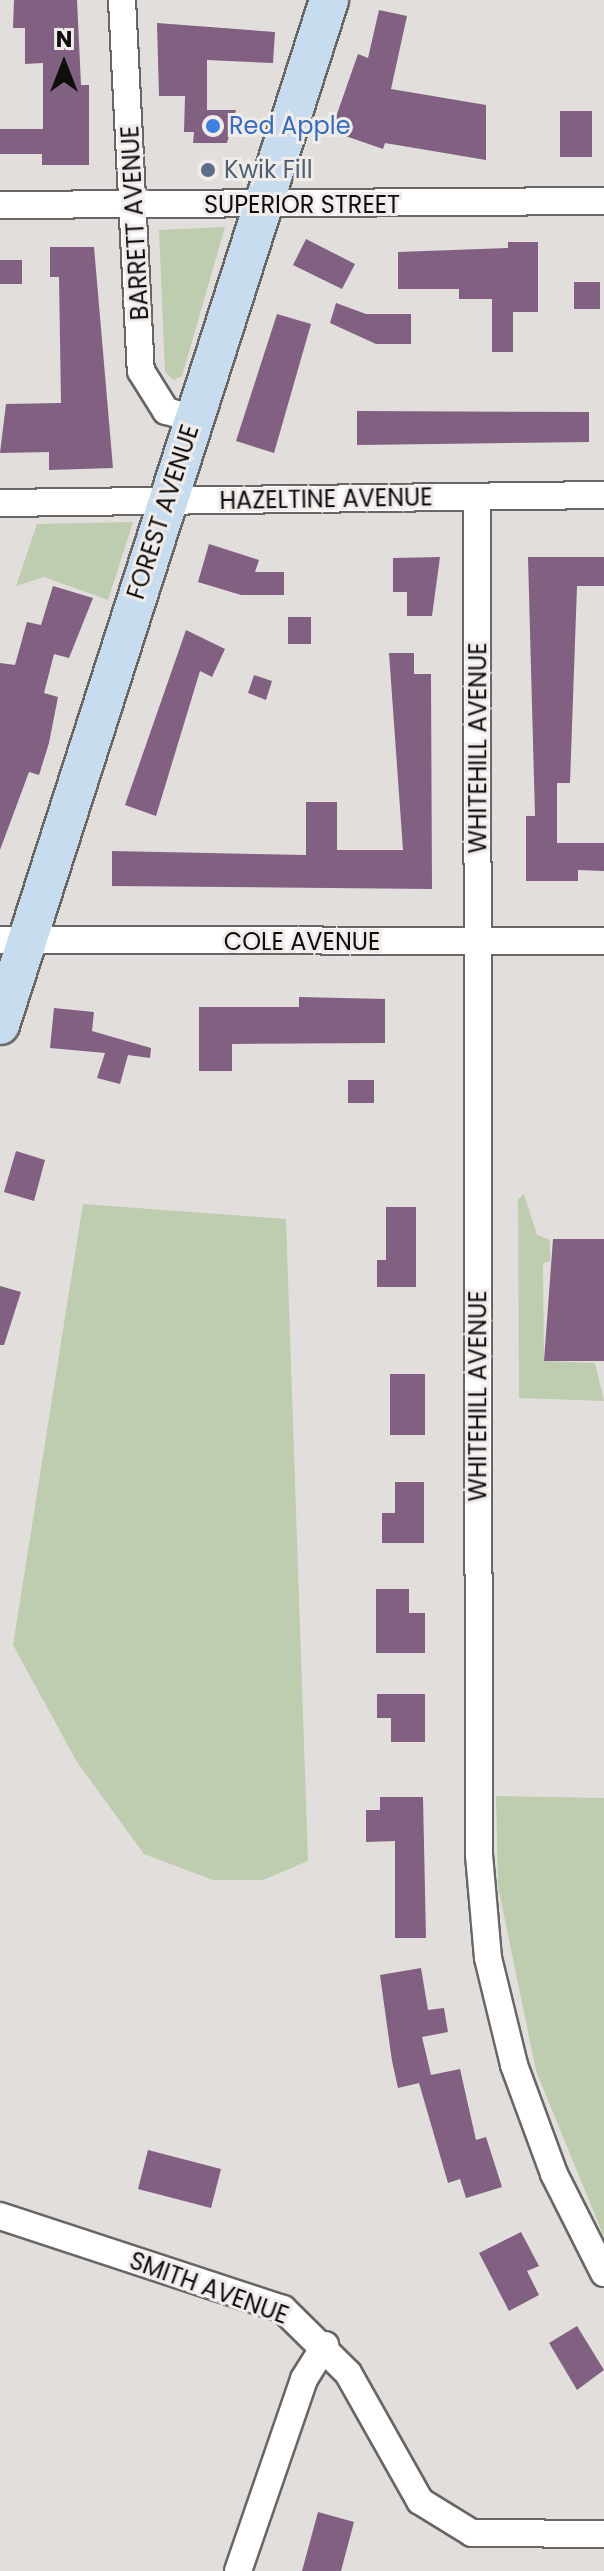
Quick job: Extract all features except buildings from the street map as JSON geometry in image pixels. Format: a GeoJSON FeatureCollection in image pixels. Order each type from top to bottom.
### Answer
{"type":"FeatureCollection","features":[{"type":"Feature","properties":{"kind":"main road","name":"FOREST AVENUE"},"geometry":{"type":"LineString","coordinates":[[0,1025],[14,941],[166,501],[329,0]]}},
{"type":"Feature","properties":{"kind":"street","name":"BARRETT AVENUE"},"geometry":{"type":"LineString","coordinates":[[122,0],[136,205],[141,371],[158,404],[193,418]]}},
{"type":"Feature","properties":{"kind":"street","name":"SUPERIOR STREET"},"geometry":{"type":"LineString","coordinates":[[0,205],[262,206],[604,201]]}},
{"type":"Feature","properties":{"kind":"street","name":"HAZELTINE AVENUE"},"geometry":{"type":"LineString","coordinates":[[0,503],[604,495]]}},
{"type":"Feature","properties":{"kind":"street","name":"WHITEHILL AVENUE"},"geometry":{"type":"LineString","coordinates":[[477,497],[484,1914],[498,2003],[533,2124],[604,2273]]}},
{"type":"Feature","properties":{"kind":"street","name":"COLE AVENUE"},"geometry":{"type":"LineString","coordinates":[[14,941],[604,941]]}},
{"type":"Feature","properties":{"kind":"street","name":"SMITH AVENUE"},"geometry":{"type":"LineString","coordinates":[[0,2216],[283,2309],[325,2345],[348,2373],[402,2480],[433,2512],[472,2533],[500,2537],[604,2534]]}},
{"type":"Feature","properties":{"kind":"street"},"geometry":{"type":"LineString","coordinates":[[238,2571],[304,2379],[325,2345]]}},
{"type":"Feature","properties":{"kind":"green space"},"geometry":{"type":"Polygon","coordinates":[[[225,227],[182,376],[174,380],[165,372],[159,230],[225,227]]]}},
{"type":"Feature","properties":{"kind":"green space"},"geometry":{"type":"Polygon","coordinates":[[[133,522],[108,600],[44,577],[16,586],[37,524],[133,522]]]}},
{"type":"Feature","properties":{"kind":"green space"},"geometry":{"type":"Polygon","coordinates":[[[524,1194],[537,1235],[550,1240],[550,1261],[543,1263],[544,1361],[595,1363],[604,1401],[519,1398],[518,1199],[524,1194]]]}},
{"type":"Feature","properties":{"kind":"green space"},"geometry":{"type":"Polygon","coordinates":[[[83,1204],[286,1219],[308,1861],[263,1880],[213,1880],[144,1854],[77,1762],[13,1645],[83,1204]]]}},
{"type":"Feature","properties":{"kind":"green space"},"geometry":{"type":"Polygon","coordinates":[[[496,1796],[604,1798],[604,2237],[536,2071],[498,1886],[496,1796]]]}},
{"type":"Feature","properties":{"kind":"place","name":"Red Apple"},"geometry":{"type":"Point","coordinates":[213,126]}},
{"type":"Feature","properties":{"kind":"place","name":"Kwik Fill"},"geometry":{"type":"Point","coordinates":[208,170]}}]}
